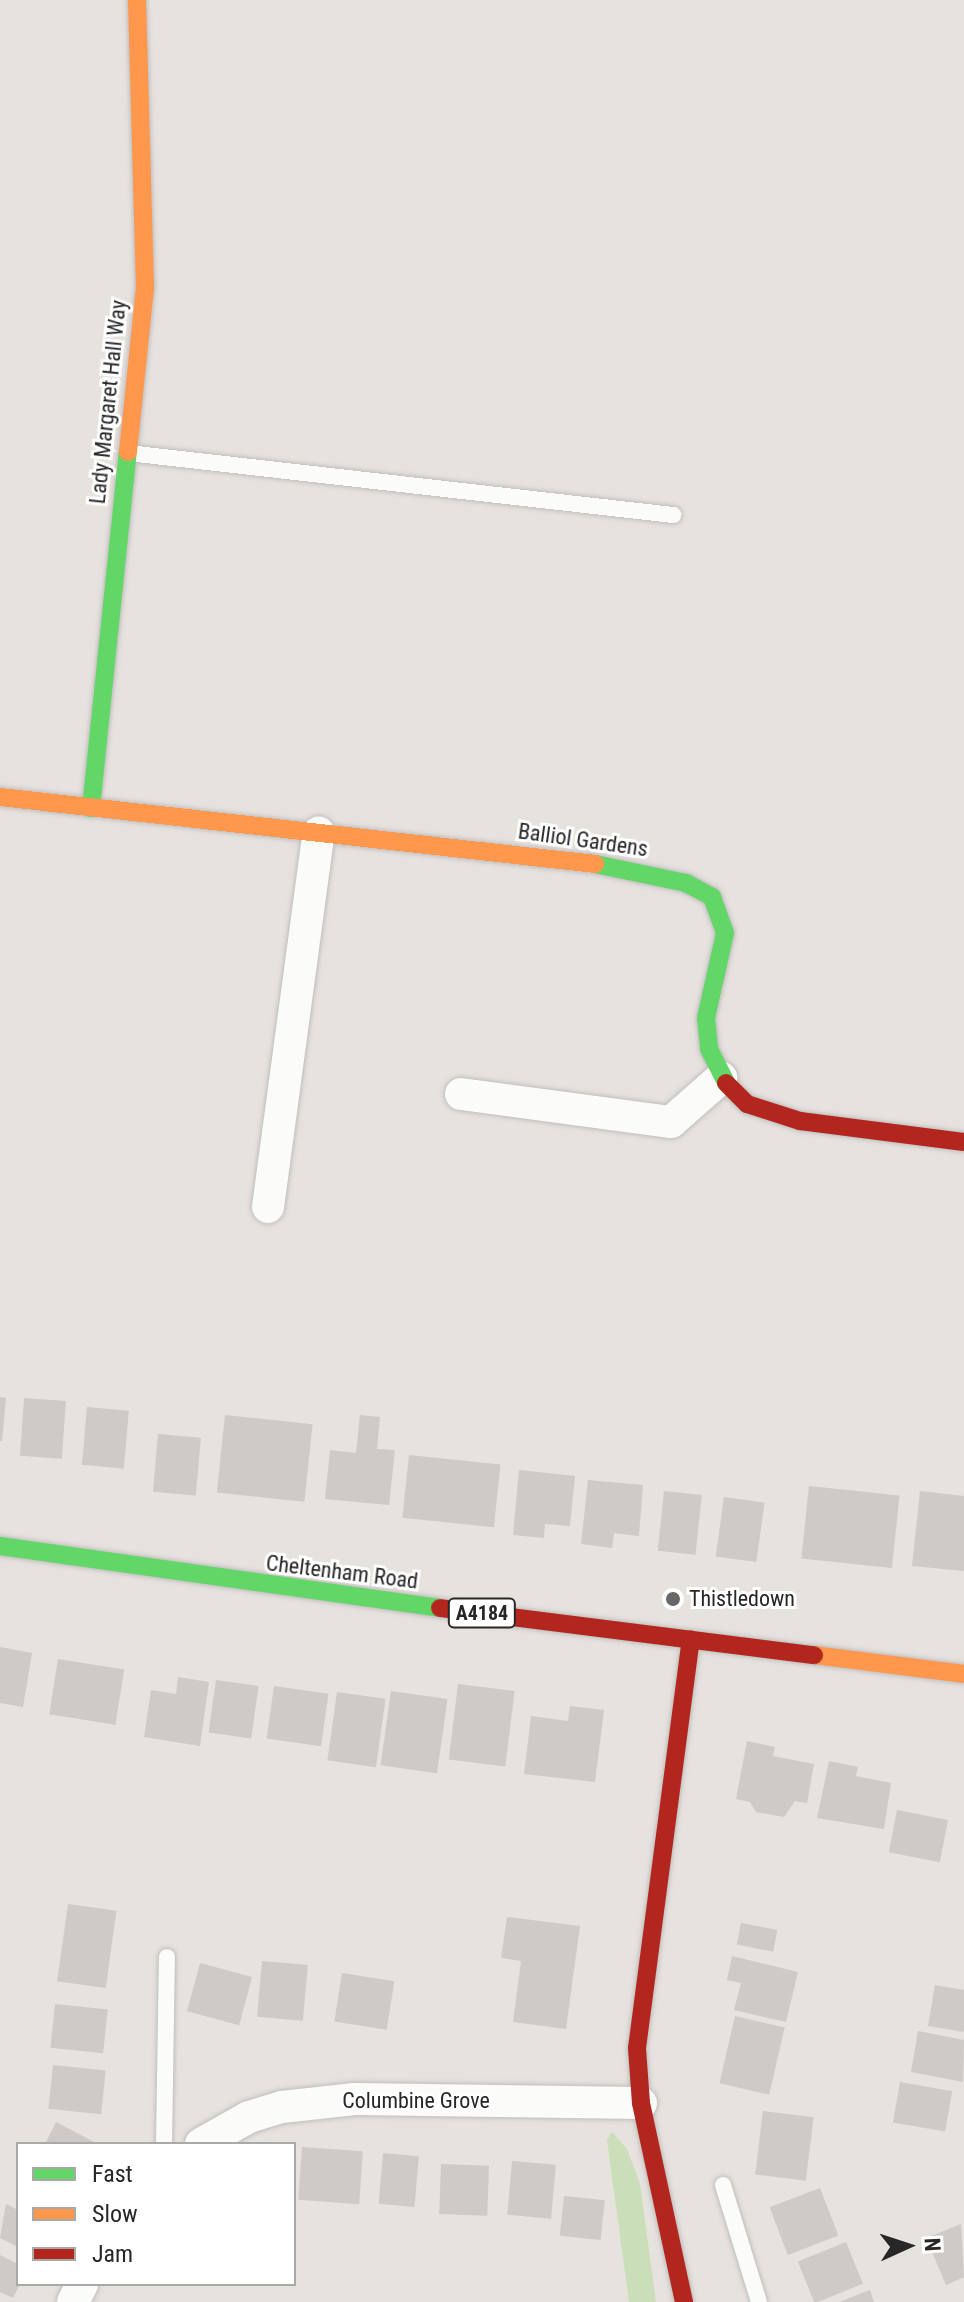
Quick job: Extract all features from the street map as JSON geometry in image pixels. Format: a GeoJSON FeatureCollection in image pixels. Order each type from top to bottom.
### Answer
{"type":"FeatureCollection","features":[{"type":"Feature","properties":{"kind":"street","name":"Lady Margaret Hall Way"},"geometry":{"type":"LineString","coordinates":[[91,808],[145,287],[137,0]]}},
{"type":"Feature","properties":{"kind":"street","name":"Balliol Gardens"},"geometry":{"type":"LineString","coordinates":[[0,797],[582,861],[686,883],[712,897],[725,933],[706,1018],[709,1049],[721,1078],[747,1104],[800,1121],[964,1142]]}},
{"type":"Feature","properties":{"kind":"street"},"geometry":{"type":"LineString","coordinates":[[268,1207],[319,832]]}},
{"type":"Feature","properties":{"kind":"street"},"geometry":{"type":"LineString","coordinates":[[461,1094],[671,1122],[721,1078]]}},
{"type":"Feature","properties":{"kind":"street","name":"Cheltenham Road"},"geometry":{"type":"LineString","coordinates":[[0,1546],[199,1578],[964,1674]]}},
{"type":"Feature","properties":{"kind":"street"},"geometry":{"type":"LineString","coordinates":[[684,2302],[666,2200],[641,2103],[640,1995],[691,1640]]}},
{"type":"Feature","properties":{"kind":"street","name":"Columbine Grove"},"geometry":{"type":"LineString","coordinates":[[205,2142],[249,2117],[282,2107],[355,2099],[641,2103]]}},
{"type":"Feature","properties":{"kind":"lane"},"geometry":{"type":"LineString","coordinates":[[126,453],[673,515]]}},
{"type":"Feature","properties":{"kind":"lane"},"geometry":{"type":"LineString","coordinates":[[164,2142],[167,1957]]}},
{"type":"Feature","properties":{"kind":"lane"},"geometry":{"type":"LineString","coordinates":[[723,2185],[759,2302]]}},
{"type":"Feature","properties":{"kind":"green space"},"geometry":{"type":"Polygon","coordinates":[[[612,2132],[627,2149],[640,2184],[656,2302],[629,2302],[607,2140],[612,2132]]]}},
{"type":"Feature","properties":{"kind":"building"},"geometry":{"type":"Polygon","coordinates":[[[0,1397],[6,1398],[2,1441],[0,1441],[0,1397]]]}},
{"type":"Feature","properties":{"kind":"building"},"geometry":{"type":"Polygon","coordinates":[[[24,1398],[66,1401],[62,1459],[20,1456],[24,1398]]]}},
{"type":"Feature","properties":{"kind":"building"},"geometry":{"type":"Polygon","coordinates":[[[87,1407],[129,1411],[124,1468],[82,1465],[87,1407]]]}},
{"type":"Feature","properties":{"kind":"building"},"geometry":{"type":"Polygon","coordinates":[[[225,1415],[313,1424],[304,1502],[217,1493],[225,1415]]]}},
{"type":"Feature","properties":{"kind":"building"},"geometry":{"type":"Polygon","coordinates":[[[360,1415],[380,1417],[377,1449],[395,1450],[389,1505],[325,1499],[330,1450],[356,1453],[360,1415]]]}},
{"type":"Feature","properties":{"kind":"building"},"geometry":{"type":"Polygon","coordinates":[[[158,1434],[201,1438],[196,1496],[153,1492],[158,1434]]]}},
{"type":"Feature","properties":{"kind":"building"},"geometry":{"type":"Polygon","coordinates":[[[409,1455],[500,1465],[494,1527],[402,1518],[409,1455]]]}},
{"type":"Feature","properties":{"kind":"building"},"geometry":{"type":"Polygon","coordinates":[[[519,1470],[575,1476],[570,1526],[545,1524],[544,1538],[513,1535],[519,1470]]]}},
{"type":"Feature","properties":{"kind":"building"},"geometry":{"type":"Polygon","coordinates":[[[588,1480],[643,1485],[639,1536],[614,1533],[612,1548],[581,1544],[588,1480]]]}},
{"type":"Feature","properties":{"kind":"building"},"geometry":{"type":"Polygon","coordinates":[[[809,1486],[900,1496],[892,1568],[801,1559],[809,1486]]]}},
{"type":"Feature","properties":{"kind":"building"},"geometry":{"type":"Polygon","coordinates":[[[664,1491],[702,1495],[696,1555],[658,1551],[664,1491]]]}},
{"type":"Feature","properties":{"kind":"building"},"geometry":{"type":"Polygon","coordinates":[[[920,1491],[964,1496],[964,1571],[912,1566],[920,1491]]]}},
{"type":"Feature","properties":{"kind":"building"},"geometry":{"type":"Polygon","coordinates":[[[724,1497],[765,1503],[756,1562],[716,1556],[724,1497]]]}},
{"type":"Feature","properties":{"kind":"building"},"geometry":{"type":"Polygon","coordinates":[[[0,1647],[32,1653],[23,1707],[0,1703],[0,1647]]]}},
{"type":"Feature","properties":{"kind":"building"},"geometry":{"type":"Polygon","coordinates":[[[58,1659],[124,1669],[115,1725],[49,1714],[58,1659]]]}},
{"type":"Feature","properties":{"kind":"building"},"geometry":{"type":"Polygon","coordinates":[[[178,1677],[209,1682],[200,1746],[144,1737],[151,1690],[176,1694],[178,1677]]]}},
{"type":"Feature","properties":{"kind":"building"},"geometry":{"type":"Polygon","coordinates":[[[216,1680],[259,1686],[251,1738],[209,1732],[216,1680]]]}},
{"type":"Feature","properties":{"kind":"building"},"geometry":{"type":"Polygon","coordinates":[[[458,1684],[515,1691],[505,1766],[449,1759],[458,1684]]]}},
{"type":"Feature","properties":{"kind":"building"},"geometry":{"type":"Polygon","coordinates":[[[274,1686],[328,1694],[321,1746],[267,1738],[274,1686]]]}},
{"type":"Feature","properties":{"kind":"building"},"geometry":{"type":"Polygon","coordinates":[[[391,1691],[447,1699],[437,1773],[381,1765],[391,1691]]]}},
{"type":"Feature","properties":{"kind":"building"},"geometry":{"type":"Polygon","coordinates":[[[337,1692],[386,1699],[376,1767],[327,1760],[337,1692]]]}},
{"type":"Feature","properties":{"kind":"building"},"geometry":{"type":"Polygon","coordinates":[[[570,1706],[604,1710],[595,1782],[524,1774],[531,1716],[568,1721],[570,1706]]]}},
{"type":"Feature","properties":{"kind":"building"},"geometry":{"type":"Polygon","coordinates":[[[747,1741],[775,1747],[773,1756],[814,1764],[807,1803],[795,1801],[784,1817],[756,1812],[750,1802],[736,1799],[747,1741]]]}},
{"type":"Feature","properties":{"kind":"building"},"geometry":{"type":"Polygon","coordinates":[[[829,1761],[858,1767],[856,1776],[891,1783],[884,1829],[817,1818],[829,1761]]]}},
{"type":"Feature","properties":{"kind":"building"},"geometry":{"type":"Polygon","coordinates":[[[897,1810],[948,1820],[940,1862],[889,1852],[897,1810]]]}},
{"type":"Feature","properties":{"kind":"building"},"geometry":{"type":"Polygon","coordinates":[[[68,1904],[117,1911],[106,1988],[57,1981],[68,1904]]]}},
{"type":"Feature","properties":{"kind":"building"},"geometry":{"type":"Polygon","coordinates":[[[507,1917],[580,1926],[566,2029],[513,2022],[521,1961],[501,1958],[507,1917]]]}},
{"type":"Feature","properties":{"kind":"building"},"geometry":{"type":"Polygon","coordinates":[[[741,1923],[777,1930],[773,1952],[737,1945],[741,1923]]]}},
{"type":"Feature","properties":{"kind":"building"},"geometry":{"type":"Polygon","coordinates":[[[732,1956],[798,1972],[786,2022],[734,2010],[741,1983],[727,1980],[732,1956]]]}},
{"type":"Feature","properties":{"kind":"building"},"geometry":{"type":"Polygon","coordinates":[[[262,1961],[308,1965],[303,2021],[257,2017],[262,1961]]]}},
{"type":"Feature","properties":{"kind":"building"},"geometry":{"type":"Polygon","coordinates":[[[200,1963],[252,1977],[239,2025],[187,2011],[200,1963]]]}},
{"type":"Feature","properties":{"kind":"building"},"geometry":{"type":"Polygon","coordinates":[[[342,1973],[394,1981],[387,2030],[334,2021],[342,1973]]]}},
{"type":"Feature","properties":{"kind":"building"},"geometry":{"type":"Polygon","coordinates":[[[935,1985],[964,1990],[964,2032],[928,2026],[935,1985]]]}},
{"type":"Feature","properties":{"kind":"building"},"geometry":{"type":"Polygon","coordinates":[[[55,2004],[108,2010],[103,2053],[50,2048],[55,2004]]]}},
{"type":"Feature","properties":{"kind":"building"},"geometry":{"type":"Polygon","coordinates":[[[735,2016],[785,2027],[769,2095],[719,2083],[735,2016]]]}},
{"type":"Feature","properties":{"kind":"building"},"geometry":{"type":"Polygon","coordinates":[[[918,2031],[964,2040],[963,2082],[911,2072],[918,2031]]]}},
{"type":"Feature","properties":{"kind":"building"},"geometry":{"type":"Polygon","coordinates":[[[53,2065],[106,2071],[101,2114],[48,2109],[53,2065]]]}},
{"type":"Feature","properties":{"kind":"building"},"geometry":{"type":"Polygon","coordinates":[[[900,2082],[952,2091],[945,2132],[893,2122],[900,2082]]]}},
{"type":"Feature","properties":{"kind":"building"},"geometry":{"type":"Polygon","coordinates":[[[763,2111],[814,2117],[806,2181],[755,2175],[763,2111]]]}},
{"type":"Feature","properties":{"kind":"building"},"geometry":{"type":"Polygon","coordinates":[[[56,2122],[94,2142],[46,2142],[56,2122]]]}},
{"type":"Feature","properties":{"kind":"building"},"geometry":{"type":"Polygon","coordinates":[[[302,2147],[363,2151],[359,2204],[298,2200],[302,2147]]]}},
{"type":"Feature","properties":{"kind":"building"},"geometry":{"type":"Polygon","coordinates":[[[383,2153],[419,2156],[414,2207],[379,2204],[383,2153]]]}},
{"type":"Feature","properties":{"kind":"building"},"geometry":{"type":"Polygon","coordinates":[[[512,2161],[556,2165],[551,2219],[507,2215],[512,2161]]]}},
{"type":"Feature","properties":{"kind":"building"},"geometry":{"type":"Polygon","coordinates":[[[441,2164],[489,2166],[487,2216],[439,2214],[441,2164]]]}},
{"type":"Feature","properties":{"kind":"building"},"geometry":{"type":"Polygon","coordinates":[[[820,2188],[838,2236],[788,2255],[770,2207],[820,2188]]]}},
{"type":"Feature","properties":{"kind":"building"},"geometry":{"type":"Polygon","coordinates":[[[564,2196],[605,2200],[601,2240],[560,2236],[564,2196]]]}},
{"type":"Feature","properties":{"kind":"building"},"geometry":{"type":"Polygon","coordinates":[[[6,2204],[16,2209],[16,2246],[0,2238],[6,2204]]]}},
{"type":"Feature","properties":{"kind":"building"},"geometry":{"type":"Polygon","coordinates":[[[961,2224],[964,2277],[946,2285],[926,2238],[961,2224]]]}},
{"type":"Feature","properties":{"kind":"building"},"geometry":{"type":"Polygon","coordinates":[[[846,2242],[863,2284],[814,2302],[798,2261],[846,2242]]]}},
{"type":"Feature","properties":{"kind":"building"},"geometry":{"type":"Polygon","coordinates":[[[0,2255],[16,2263],[16,2286],[19,2286],[13,2298],[0,2292],[0,2255]]]}},
{"type":"Feature","properties":{"kind":"building"},"geometry":{"type":"Polygon","coordinates":[[[870,2290],[874,2302],[839,2302],[870,2290]]]}},
{"type":"Feature","properties":{"kind":"traffic: fast"},"geometry":{"type":"LineString","coordinates":[[91,808],[128,452]]}},
{"type":"Feature","properties":{"kind":"traffic: fast"},"geometry":{"type":"LineString","coordinates":[[595,864],[686,883],[712,897],[725,933],[706,1018],[709,1049],[726,1083]]}},
{"type":"Feature","properties":{"kind":"traffic: fast"},"geometry":{"type":"LineString","coordinates":[[0,1546],[440,1608]]}},
{"type":"Feature","properties":{"kind":"traffic: slow"},"geometry":{"type":"LineString","coordinates":[[128,452],[145,287],[137,0]]}},
{"type":"Feature","properties":{"kind":"traffic: slow"},"geometry":{"type":"LineString","coordinates":[[0,797],[595,864]]}},
{"type":"Feature","properties":{"kind":"traffic: slow"},"geometry":{"type":"LineString","coordinates":[[814,1655],[964,1674]]}},
{"type":"Feature","properties":{"kind":"traffic: jam"},"geometry":{"type":"LineString","coordinates":[[726,1083],[747,1104],[800,1121],[964,1142]]}},
{"type":"Feature","properties":{"kind":"traffic: jam"},"geometry":{"type":"LineString","coordinates":[[440,1608],[814,1655]]}},
{"type":"Feature","properties":{"kind":"traffic: jam"},"geometry":{"type":"LineString","coordinates":[[684,2302],[641,2103],[637,2048],[691,1640]]}},
{"type":"Feature","properties":{"kind":"place","name":"Thistledown"},"geometry":{"type":"Point","coordinates":[673,1599]}}]}
